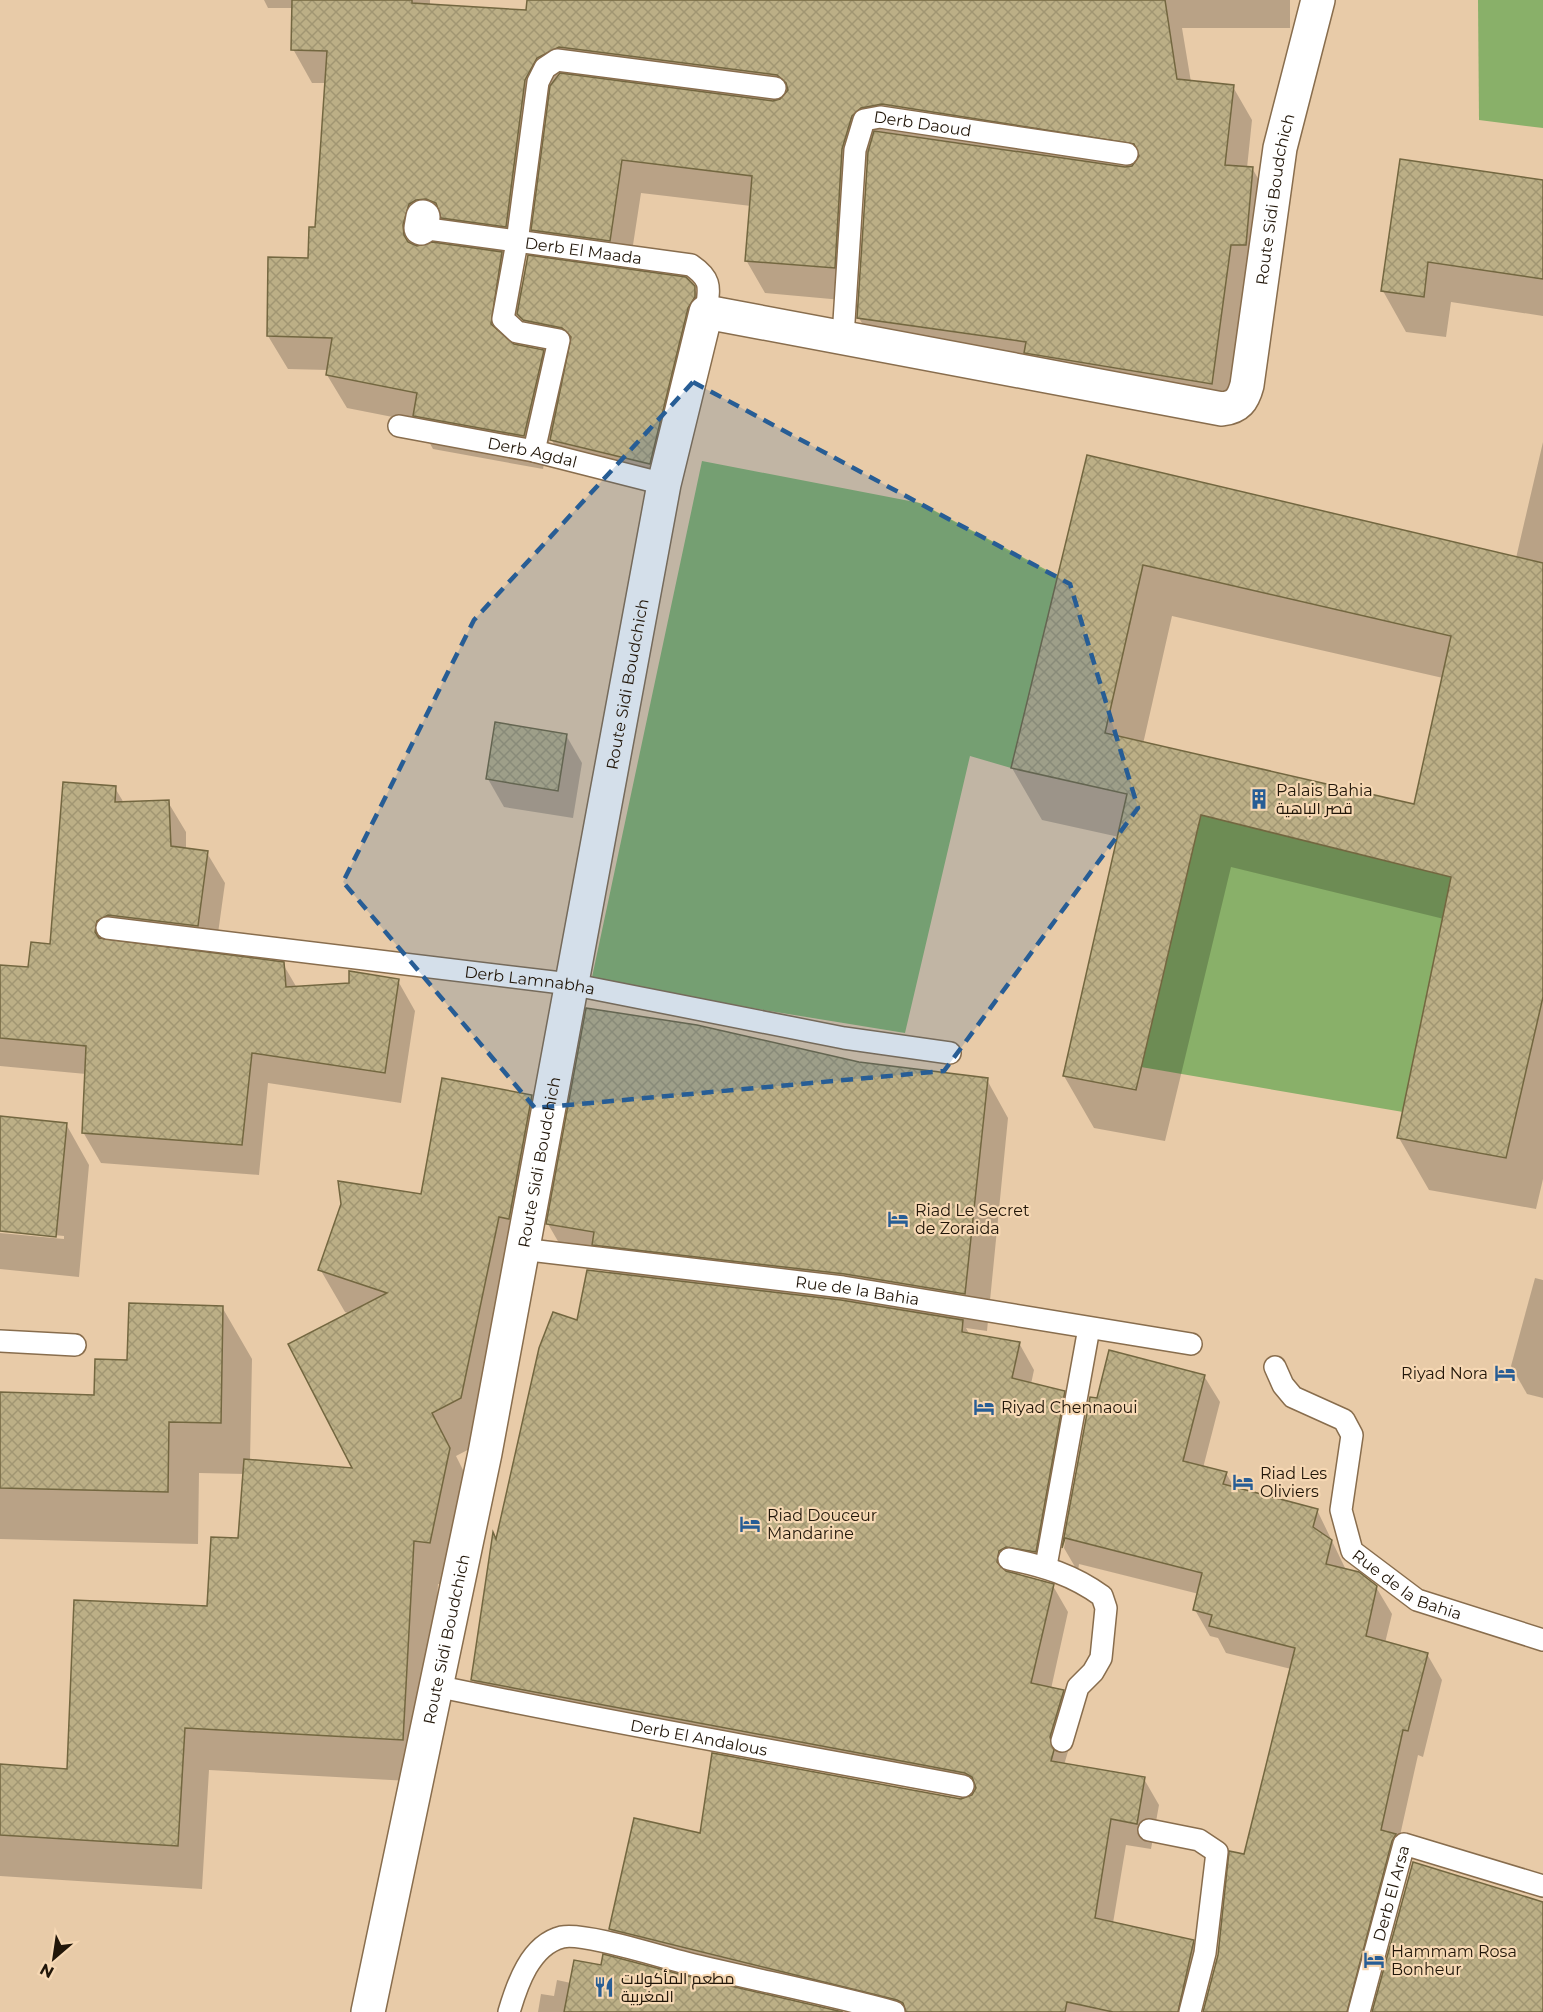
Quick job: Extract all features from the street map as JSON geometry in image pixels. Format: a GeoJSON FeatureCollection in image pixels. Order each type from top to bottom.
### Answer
{"type":"FeatureCollection","features":[{"type":"Feature","properties":{"kind":"street","name":"Route Sidi Boudchich"},"geometry":{"type":"LineString","coordinates":[[843,337],[1222,409],[1237,405],[1242,401],[1247,386],[1259,315],[1267,232],[1280,148],[1318,0]]}},
{"type":"Feature","properties":{"kind":"street","name":"Route Sidi Boudchich"},"geometry":{"type":"LineString","coordinates":[[368,2012],[484,1453],[664,484],[706,312]]}},
{"type":"Feature","properties":{"kind":"street"},"geometry":{"type":"LineString","coordinates":[[706,312],[843,337]]}},
{"type":"Feature","properties":{"kind":"lane"},"geometry":{"type":"LineString","coordinates":[[534,451],[559,340],[517,332],[503,319],[517,242],[538,82],[545,68],[557,60],[775,88]]}},
{"type":"Feature","properties":{"kind":"lane","name":"Derb Daoud"},"geometry":{"type":"LineString","coordinates":[[843,337],[855,150],[864,120],[880,117],[1127,154]]}},
{"type":"Feature","properties":{"kind":"lane","name":"Derb El Maada"},"geometry":{"type":"LineString","coordinates":[[422,223],[517,242],[691,265],[703,273],[710,285],[706,312]]}},
{"type":"Feature","properties":{"kind":"lane","name":"Derb Agdal"},"geometry":{"type":"LineString","coordinates":[[399,426],[534,451],[664,484]]}},
{"type":"Feature","properties":{"kind":"lane","name":"Derb Lamnabha"},"geometry":{"type":"LineString","coordinates":[[107,928],[570,984],[844,1038],[950,1053]]}},
{"type":"Feature","properties":{"kind":"lane","name":"Rue de la Bahia"},"geometry":{"type":"LineString","coordinates":[[521,1249],[843,1287],[1191,1344]]}},
{"type":"Feature","properties":{"kind":"lane"},"geometry":{"type":"LineString","coordinates":[[1046,1566],[1089,1328]]}},
{"type":"Feature","properties":{"kind":"lane"},"geometry":{"type":"LineString","coordinates":[[0,1341],[75,1345]]}},
{"type":"Feature","properties":{"kind":"lane","name":"Rue de la Bahia"},"geometry":{"type":"LineString","coordinates":[[1275,1367],[1283,1385],[1293,1397],[1344,1420],[1352,1435],[1341,1510],[1352,1551],[1417,1600],[1543,1640]]}},
{"type":"Feature","properties":{"kind":"lane"},"geometry":{"type":"LineString","coordinates":[[1009,1559],[1046,1566],[1089,1586],[1102,1596],[1106,1608],[1101,1658],[1093,1672],[1078,1687],[1062,1742]]}},
{"type":"Feature","properties":{"kind":"lane","name":"Derb El Andalous"},"geometry":{"type":"LineString","coordinates":[[436,1686],[609,1723],[703,1737],[963,1786]]}},
{"type":"Feature","properties":{"kind":"lane"},"geometry":{"type":"LineString","coordinates":[[1149,1830],[1199,1839],[1217,1852],[1205,1953],[1190,2012]]}},
{"type":"Feature","properties":{"kind":"lane","name":"Derb El Arsa"},"geometry":{"type":"LineString","coordinates":[[1359,2012],[1404,1844],[1543,1886]]}},
{"type":"Feature","properties":{"kind":"lane"},"geometry":{"type":"LineString","coordinates":[[509,2012],[517,1985],[534,1954],[562,1937],[599,1941],[826,1993],[894,2012]]}},
{"type":"Feature","properties":{"kind":"highlighted area"},"geometry":{"type":"Polygon","coordinates":[[[693,382],[1070,584],[1138,808],[944,1071],[535,1108],[343,882],[474,620],[693,382]]]}},
{"type":"Feature","properties":{"kind":"green space"},"geometry":{"type":"Polygon","coordinates":[[[1478,0],[1543,0],[1543,128],[1479,120],[1478,0]]]}},
{"type":"Feature","properties":{"kind":"green space"},"geometry":{"type":"Polygon","coordinates":[[[702,461],[920,503],[1058,576],[1011,768],[970,756],[905,1033],[591,982],[702,461]]]}},
{"type":"Feature","properties":{"kind":"green space"},"geometry":{"type":"Polygon","coordinates":[[[1201,815],[1451,877],[1403,1112],[1141,1067],[1201,815]]]}},
{"type":"Feature","properties":{"kind":"building"},"geometry":{"type":"Polygon","coordinates":[[[292,0],[412,0],[412,3],[526,10],[527,0],[1165,0],[1177,79],[1234,85],[1225,165],[1253,167],[1246,245],[1231,245],[1212,384],[1024,353],[1026,342],[857,318],[868,152],[874,131],[1125,167],[1132,166],[1139,156],[1134,144],[882,104],[861,108],[852,116],[842,149],[835,268],[745,261],[752,176],[622,160],[610,241],[531,230],[550,86],[560,73],[773,101],[780,99],[788,90],[786,83],[777,75],[559,47],[537,58],[525,80],[506,227],[441,218],[436,203],[426,199],[416,200],[409,204],[403,225],[404,235],[408,242],[417,246],[432,242],[502,252],[491,324],[514,344],[544,350],[524,436],[413,416],[417,393],[326,375],[332,338],[267,336],[268,257],[308,258],[309,227],[315,227],[327,51],[291,50],[292,0]]]}},
{"type":"Feature","properties":{"kind":"building"},"geometry":{"type":"Polygon","coordinates":[[[1400,159],[1543,180],[1543,279],[1428,262],[1424,297],[1381,291],[1400,159]]]}},
{"type":"Feature","properties":{"kind":"building"},"geometry":{"type":"Polygon","coordinates":[[[528,255],[686,277],[695,286],[695,297],[688,308],[650,464],[550,440],[571,337],[562,328],[523,320],[517,314],[528,255]]]}},
{"type":"Feature","properties":{"kind":"building","name":"Palais Bahia قصر الباهية"},"geometry":{"type":"Polygon","coordinates":[[[1087,455],[1543,563],[1543,997],[1506,1158],[1397,1138],[1451,877],[1201,815],[1136,1090],[1063,1076],[1127,794],[1011,768],[1087,455]],[[1143,565],[1105,733],[1414,804],[1451,636],[1143,565]]]}},
{"type":"Feature","properties":{"kind":"building"},"geometry":{"type":"Polygon","coordinates":[[[495,722],[567,734],[558,791],[486,779],[495,722]]]}},
{"type":"Feature","properties":{"kind":"building"},"geometry":{"type":"Polygon","coordinates":[[[63,782],[116,786],[115,802],[169,800],[171,846],[208,851],[198,926],[108,915],[97,921],[95,932],[99,938],[284,962],[286,987],[349,983],[349,971],[399,979],[385,1073],[252,1053],[242,1145],[82,1133],[86,1046],[0,1038],[0,965],[28,967],[31,942],[50,944],[63,782]]]}},
{"type":"Feature","properties":{"kind":"building"},"geometry":{"type":"Polygon","coordinates":[[[586,1008],[697,1025],[859,1062],[988,1078],[965,1294],[845,1274],[592,1245],[594,1232],[546,1224],[586,1008]]]}},
{"type":"Feature","properties":{"kind":"building"},"geometry":{"type":"Polygon","coordinates":[[[442,1078],[532,1095],[509,1219],[499,1217],[461,1398],[432,1413],[450,1448],[430,1543],[414,1541],[403,1740],[185,1728],[178,1846],[0,1835],[0,1764],[67,1769],[74,1600],[207,1606],[211,1537],[238,1538],[244,1459],[352,1468],[288,1344],[387,1293],[318,1270],[341,1204],[338,1181],[421,1194],[442,1078]]]}},
{"type":"Feature","properties":{"kind":"building"},"geometry":{"type":"Polygon","coordinates":[[[0,1116],[67,1123],[56,1237],[0,1231],[0,1116]]]}},
{"type":"Feature","properties":{"kind":"building"},"geometry":{"type":"Polygon","coordinates":[[[587,1270],[841,1300],[963,1320],[962,1332],[1020,1342],[1012,1378],[1065,1391],[1036,1552],[1006,1547],[999,1551],[997,1562],[1006,1571],[1054,1584],[1031,1683],[1064,1690],[1050,1737],[1054,1750],[1051,1761],[1145,1777],[1137,1824],[1111,1819],[1095,1918],[1194,1940],[1178,2012],[1113,2012],[1067,2002],[1065,2012],[906,2012],[903,2003],[897,2000],[609,1929],[634,1818],[700,1833],[712,1753],[961,1799],[972,1795],[976,1788],[972,1777],[965,1773],[471,1680],[493,1532],[496,1539],[539,1348],[553,1312],[577,1320],[587,1270]]]}},
{"type":"Feature","properties":{"kind":"building"},"geometry":{"type":"Polygon","coordinates":[[[129,1303],[223,1306],[221,1423],[169,1422],[168,1492],[0,1488],[0,1392],[94,1395],[95,1359],[127,1360],[129,1303]]]}},
{"type":"Feature","properties":{"kind":"building"},"geometry":{"type":"Polygon","coordinates":[[[1109,1350],[1205,1375],[1183,1461],[1227,1472],[1223,1484],[1318,1509],[1313,1527],[1332,1540],[1326,1564],[1359,1572],[1377,1586],[1366,1636],[1428,1653],[1408,1731],[1403,1730],[1381,1830],[1396,1834],[1392,1841],[1347,2012],[1203,2012],[1218,1955],[1229,1851],[1244,1854],[1295,1648],[1209,1626],[1212,1615],[1193,1610],[1202,1573],[1065,1538],[1062,1548],[1090,1397],[1097,1398],[1109,1350]]]}},
{"type":"Feature","properties":{"kind":"building"},"geometry":{"type":"Polygon","coordinates":[[[1413,1862],[1543,1902],[1543,2012],[1372,2012],[1413,1862]]]}},
{"type":"Feature","properties":{"kind":"building"},"geometry":{"type":"Polygon","coordinates":[[[603,1954],[843,2012],[564,2012],[574,1960],[601,1965],[603,1954]]]}},
{"type":"Feature","properties":{"kind":"place","name":"Palais Bahia قصر الباهية"},"geometry":{"type":"Point","coordinates":[1259,799]}},
{"type":"Feature","properties":{"kind":"place","name":"Riad Le Secret de Zoraida"},"geometry":{"type":"Point","coordinates":[898,1219]}},
{"type":"Feature","properties":{"kind":"place","name":"Riyad Nora"},"geometry":{"type":"Point","coordinates":[1505,1373]}},
{"type":"Feature","properties":{"kind":"place","name":"Riyad Chennaoui"},"geometry":{"type":"Point","coordinates":[984,1407]}},
{"type":"Feature","properties":{"kind":"place","name":"Riad Les Oliviers"},"geometry":{"type":"Point","coordinates":[1243,1482]}},
{"type":"Feature","properties":{"kind":"place","name":"Riad Douceur Mandarine"},"geometry":{"type":"Point","coordinates":[750,1524]}},
{"type":"Feature","properties":{"kind":"place","name":"Hammam Rosa Bonheur"},"geometry":{"type":"Point","coordinates":[1374,1960]}},
{"type":"Feature","properties":{"kind":"place","name":"مطعم المأكولات المغربية"},"geometry":{"type":"Point","coordinates":[604,1987]}}]}
